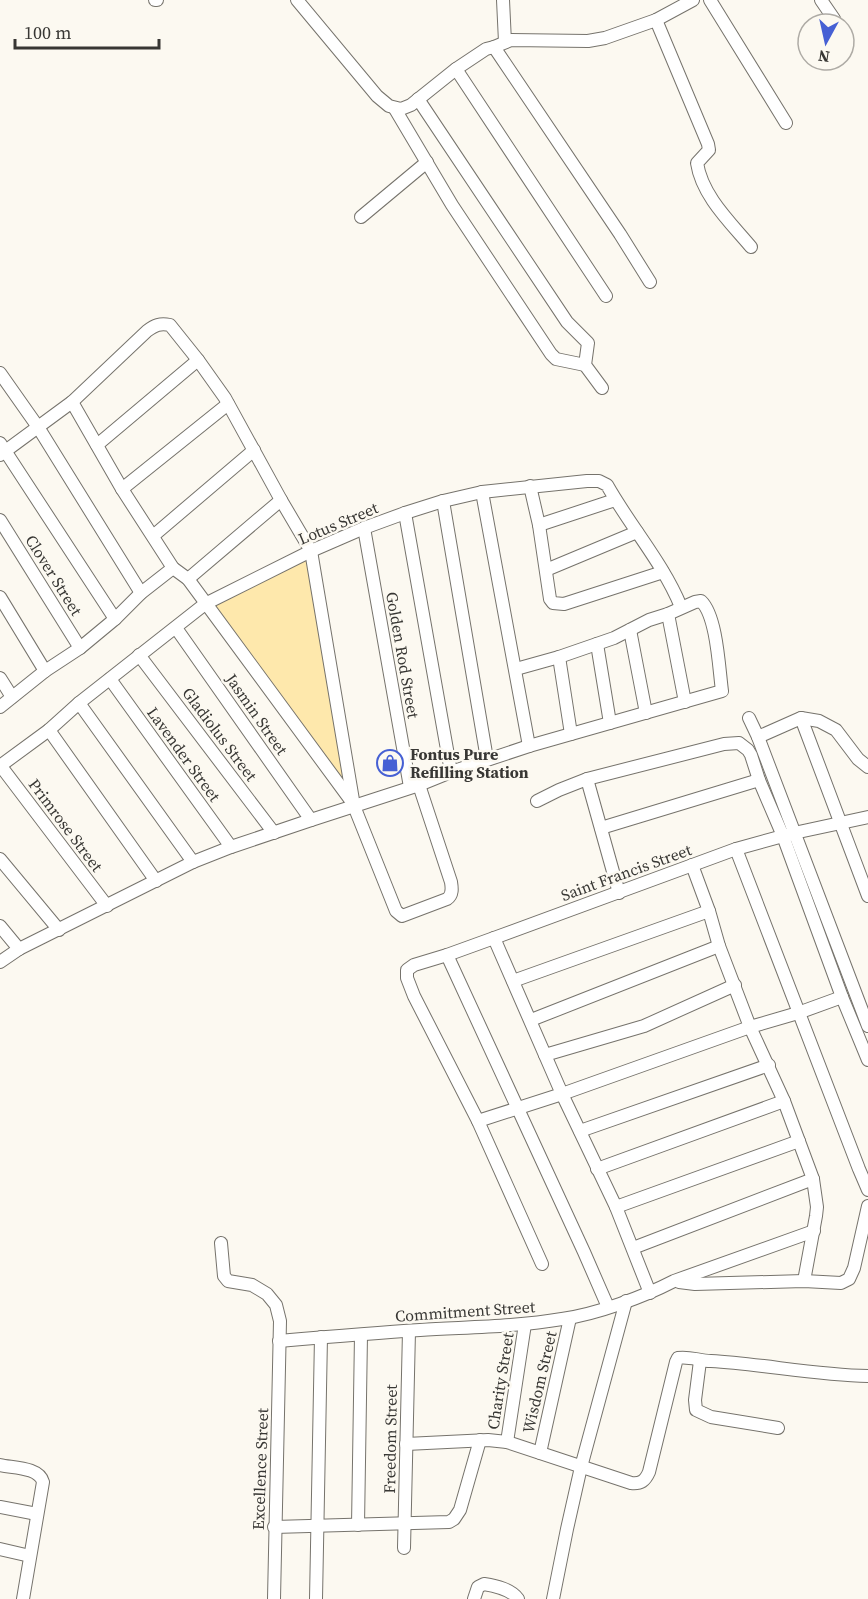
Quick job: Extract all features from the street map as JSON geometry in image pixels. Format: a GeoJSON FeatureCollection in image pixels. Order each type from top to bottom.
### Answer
{"type":"FeatureCollection","features":[{"type":"Feature","properties":{"kind":"street"},"geometry":{"type":"LineString","coordinates":[[297,0],[377,96],[395,109],[406,108],[486,49],[511,40],[588,41],[605,38],[656,20],[693,0]]}},
{"type":"Feature","properties":{"kind":"street"},"geometry":{"type":"LineString","coordinates":[[503,0],[500,45],[650,282]]}},
{"type":"Feature","properties":{"kind":"street"},"geometry":{"type":"LineString","coordinates":[[710,0],[786,123]]}},
{"type":"Feature","properties":{"kind":"street"},"geometry":{"type":"LineString","coordinates":[[656,20],[708,144],[709,150],[697,163],[700,177],[719,208],[751,247]]}},
{"type":"Feature","properties":{"kind":"street"},"geometry":{"type":"LineString","coordinates":[[456,69],[606,296]]}},
{"type":"Feature","properties":{"kind":"street"},"geometry":{"type":"LineString","coordinates":[[418,99],[567,322],[588,343],[585,365]]}},
{"type":"Feature","properties":{"kind":"street"},"geometry":{"type":"LineString","coordinates":[[395,109],[452,205],[551,354],[556,358],[585,365],[602,388]]}},
{"type":"Feature","properties":{"kind":"street"},"geometry":{"type":"LineString","coordinates":[[361,217],[427,162]]}},
{"type":"Feature","properties":{"kind":"street"},"geometry":{"type":"LineString","coordinates":[[115,619],[2,450],[72,402],[155,325],[162,323],[170,326],[198,360],[228,404],[311,551],[354,806]]}},
{"type":"Feature","properties":{"kind":"street"},"geometry":{"type":"LineString","coordinates":[[97,445],[198,360]]}},
{"type":"Feature","properties":{"kind":"street"},"geometry":{"type":"LineString","coordinates":[[0,373],[38,427],[141,593]]}},
{"type":"Feature","properties":{"kind":"street"},"geometry":{"type":"LineString","coordinates":[[72,402],[122,489],[173,568],[188,579],[354,806]]}},
{"type":"Feature","properties":{"kind":"street"},"geometry":{"type":"LineString","coordinates":[[122,489],[228,404]]}},
{"type":"Feature","properties":{"kind":"street"},"geometry":{"type":"LineString","coordinates":[[153,536],[254,450]]}},
{"type":"Feature","properties":{"kind":"street","name":"Lotus Street"},"geometry":{"type":"LineString","coordinates":[[0,765],[49,730],[79,703],[205,604],[311,551],[364,528],[443,501],[482,492],[599,481],[607,485],[663,572],[681,607]]}},
{"type":"Feature","properties":{"kind":"street"},"geometry":{"type":"LineString","coordinates":[[530,486],[539,525],[550,599],[553,603],[558,604],[663,572]]}},
{"type":"Feature","properties":{"kind":"street"},"geometry":{"type":"LineString","coordinates":[[482,492],[529,746]]}},
{"type":"Feature","properties":{"kind":"street"},"geometry":{"type":"LineString","coordinates":[[188,579],[281,500]]}},
{"type":"Feature","properties":{"kind":"street"},"geometry":{"type":"LineString","coordinates":[[539,525],[615,500]]}},
{"type":"Feature","properties":{"kind":"street"},"geometry":{"type":"LineString","coordinates":[[443,501],[487,759]]}},
{"type":"Feature","properties":{"kind":"street"},"geometry":{"type":"LineString","coordinates":[[405,513],[451,772]]}},
{"type":"Feature","properties":{"kind":"street","name":"Clover Street"},"geometry":{"type":"LineString","coordinates":[[0,520],[80,648]]}},
{"type":"Feature","properties":{"kind":"street","name":"Golden Rod Street"},"geometry":{"type":"LineString","coordinates":[[354,806],[396,911],[402,916],[406,915],[450,897],[451,882],[414,786],[364,528]]}},
{"type":"Feature","properties":{"kind":"street"},"geometry":{"type":"LineString","coordinates":[[546,570],[637,532]]}},
{"type":"Feature","properties":{"kind":"street"},"geometry":{"type":"LineString","coordinates":[[0,707],[45,671],[80,648],[115,619],[141,593],[173,568]]}},
{"type":"Feature","properties":{"kind":"street"},"geometry":{"type":"LineString","coordinates":[[0,597],[45,671]]}},
{"type":"Feature","properties":{"kind":"street"},"geometry":{"type":"LineString","coordinates":[[0,962],[20,949],[193,862],[231,847],[414,786],[487,759],[722,691],[713,625],[702,601],[649,620],[597,644],[516,669]]}},
{"type":"Feature","properties":{"kind":"street"},"geometry":{"type":"LineString","coordinates":[[668,614],[685,702]]}},
{"type":"Feature","properties":{"kind":"street","name":"Jasmin Street"},"geometry":{"type":"LineString","coordinates":[[176,628],[311,820]]}},
{"type":"Feature","properties":{"kind":"street"},"geometry":{"type":"LineString","coordinates":[[630,630],[646,713]]}},
{"type":"Feature","properties":{"kind":"street"},"geometry":{"type":"LineString","coordinates":[[597,644],[610,723]]}},
{"type":"Feature","properties":{"kind":"street","name":"Gladiolus Street"},"geometry":{"type":"LineString","coordinates":[[140,655],[274,833]]}},
{"type":"Feature","properties":{"kind":"street"},"geometry":{"type":"LineString","coordinates":[[559,657],[571,734]]}},
{"type":"Feature","properties":{"kind":"street"},"geometry":{"type":"LineString","coordinates":[[0,678],[12,697]]}},
{"type":"Feature","properties":{"kind":"street","name":"Lavender Street"},"geometry":{"type":"LineString","coordinates":[[110,679],[231,847]]}},
{"type":"Feature","properties":{"kind":"street"},"geometry":{"type":"LineString","coordinates":[[79,703],[193,862]]}},
{"type":"Feature","properties":{"kind":"street"},"geometry":{"type":"LineString","coordinates":[[749,718],[758,737],[842,997],[868,1060]]}},
{"type":"Feature","properties":{"kind":"street"},"geometry":{"type":"LineString","coordinates":[[758,737],[801,718],[819,721],[836,730],[858,759],[868,766]]}},
{"type":"Feature","properties":{"kind":"street"},"geometry":{"type":"LineString","coordinates":[[801,718],[868,896]]}},
{"type":"Feature","properties":{"kind":"street"},"geometry":{"type":"LineString","coordinates":[[49,730],[156,881]]}},
{"type":"Feature","properties":{"kind":"street"},"geometry":{"type":"LineString","coordinates":[[537,801],[587,779],[724,744],[739,743],[751,755],[759,780],[788,835],[868,1026]]}},
{"type":"Feature","properties":{"kind":"street","name":"Primrose Street"},"geometry":{"type":"LineString","coordinates":[[0,765],[107,906]]}},
{"type":"Feature","properties":{"kind":"street"},"geometry":{"type":"LineString","coordinates":[[587,779],[619,893]]}},
{"type":"Feature","properties":{"kind":"street"},"geometry":{"type":"LineString","coordinates":[[601,828],[759,780]]}},
{"type":"Feature","properties":{"kind":"street","name":"Saint Francis Street"},"geometry":{"type":"LineString","coordinates":[[478,1121],[414,996],[407,978],[408,970],[414,964],[447,955],[736,849],[868,817]]}},
{"type":"Feature","properties":{"kind":"street"},"geometry":{"type":"LineString","coordinates":[[736,849],[868,1190]]}},
{"type":"Feature","properties":{"kind":"street"},"geometry":{"type":"LineString","coordinates":[[0,860],[59,930]]}},
{"type":"Feature","properties":{"kind":"street"},"geometry":{"type":"LineString","coordinates":[[692,865],[719,946],[750,1027],[784,1101],[813,1179],[817,1208],[804,1281]]}},
{"type":"Feature","properties":{"kind":"street"},"geometry":{"type":"LineString","coordinates":[[513,981],[709,911]]}},
{"type":"Feature","properties":{"kind":"street"},"geometry":{"type":"LineString","coordinates":[[0,926],[20,949]]}},
{"type":"Feature","properties":{"kind":"street"},"geometry":{"type":"LineString","coordinates":[[494,938],[562,1094],[616,1207],[650,1293]]}},
{"type":"Feature","properties":{"kind":"street"},"geometry":{"type":"LineString","coordinates":[[531,1020],[719,946]]}},
{"type":"Feature","properties":{"kind":"street"},"geometry":{"type":"LineString","coordinates":[[447,955],[608,1307]]}},
{"type":"Feature","properties":{"kind":"street"},"geometry":{"type":"LineString","coordinates":[[545,1055],[644,1026],[735,985]]}},
{"type":"Feature","properties":{"kind":"street"},"geometry":{"type":"LineString","coordinates":[[542,1264],[478,1121],[842,997]]}},
{"type":"Feature","properties":{"kind":"street"},"geometry":{"type":"LineString","coordinates":[[580,1131],[769,1065]]}},
{"type":"Feature","properties":{"kind":"street"},"geometry":{"type":"LineString","coordinates":[[597,1169],[784,1101]]}},
{"type":"Feature","properties":{"kind":"street"},"geometry":{"type":"LineString","coordinates":[[616,1207],[799,1141]]}},
{"type":"Feature","properties":{"kind":"street"},"geometry":{"type":"LineString","coordinates":[[633,1248],[813,1179]]}},
{"type":"Feature","properties":{"kind":"street"},"geometry":{"type":"LineString","coordinates":[[674,1281],[695,1284],[804,1281],[840,1283],[849,1278],[854,1268],[868,1206]]}},
{"type":"Feature","properties":{"kind":"street","name":"Commitment Street"},"geometry":{"type":"LineString","coordinates":[[279,1341],[525,1324],[570,1318],[650,1293],[674,1281],[814,1231]]}},
{"type":"Feature","properties":{"kind":"street","name":"Excellence Street"},"geometry":{"type":"LineString","coordinates":[[221,1243],[224,1276],[228,1281],[252,1285],[272,1299],[280,1321],[274,1599]]}},
{"type":"Feature","properties":{"kind":"street"},"geometry":{"type":"LineString","coordinates":[[553,1599],[581,1467],[626,1301]]}},
{"type":"Feature","properties":{"kind":"street","name":"Wisdom Street"},"geometry":{"type":"LineString","coordinates":[[540,1453],[570,1318]]}},
{"type":"Feature","properties":{"kind":"street","name":"Charity Street"},"geometry":{"type":"LineString","coordinates":[[507,1442],[525,1324]]}},
{"type":"Feature","properties":{"kind":"street","name":"Freedom Street"},"geometry":{"type":"LineString","coordinates":[[404,1548],[409,1331]]}},
{"type":"Feature","properties":{"kind":"street"},"geometry":{"type":"LineString","coordinates":[[358,1526],[361,1335]]}},
{"type":"Feature","properties":{"kind":"street"},"geometry":{"type":"LineString","coordinates":[[316,1599],[321,1337]]}},
{"type":"Feature","properties":{"kind":"street"},"geometry":{"type":"LineString","coordinates":[[406,1444],[480,1440],[507,1442],[637,1484],[645,1481],[649,1472],[678,1358],[827,1374],[868,1376]]}},
{"type":"Feature","properties":{"kind":"street"},"geometry":{"type":"LineString","coordinates":[[700,1361],[695,1400],[696,1410],[711,1417],[778,1428]]}},
{"type":"Feature","properties":{"kind":"street"},"geometry":{"type":"LineString","coordinates":[[274,1527],[443,1523],[454,1519],[460,1510],[480,1440]]}},
{"type":"Feature","properties":{"kind":"street"},"geometry":{"type":"LineString","coordinates":[[0,1466],[36,1472],[41,1476],[43,1482],[23,1599]]}},
{"type":"Feature","properties":{"kind":"street"},"geometry":{"type":"LineString","coordinates":[[0,1507],[37,1515]]}},
{"type":"Feature","properties":{"kind":"street"},"geometry":{"type":"LineString","coordinates":[[0,1549],[30,1556]]}},
{"type":"Feature","properties":{"kind":"street"},"geometry":{"type":"LineString","coordinates":[[474,1599],[478,1587],[484,1584],[515,1594],[518,1599]]}},
{"type":"Feature","properties":{"kind":"shaded area"},"geometry":{"type":"Polygon","coordinates":[[[308,558],[347,787],[211,605],[308,558]]]}},
{"type":"Feature","properties":{"kind":"place","name":"Fontus Pure Refilling Station"},"geometry":{"type":"Point","coordinates":[390,763]}}]}
